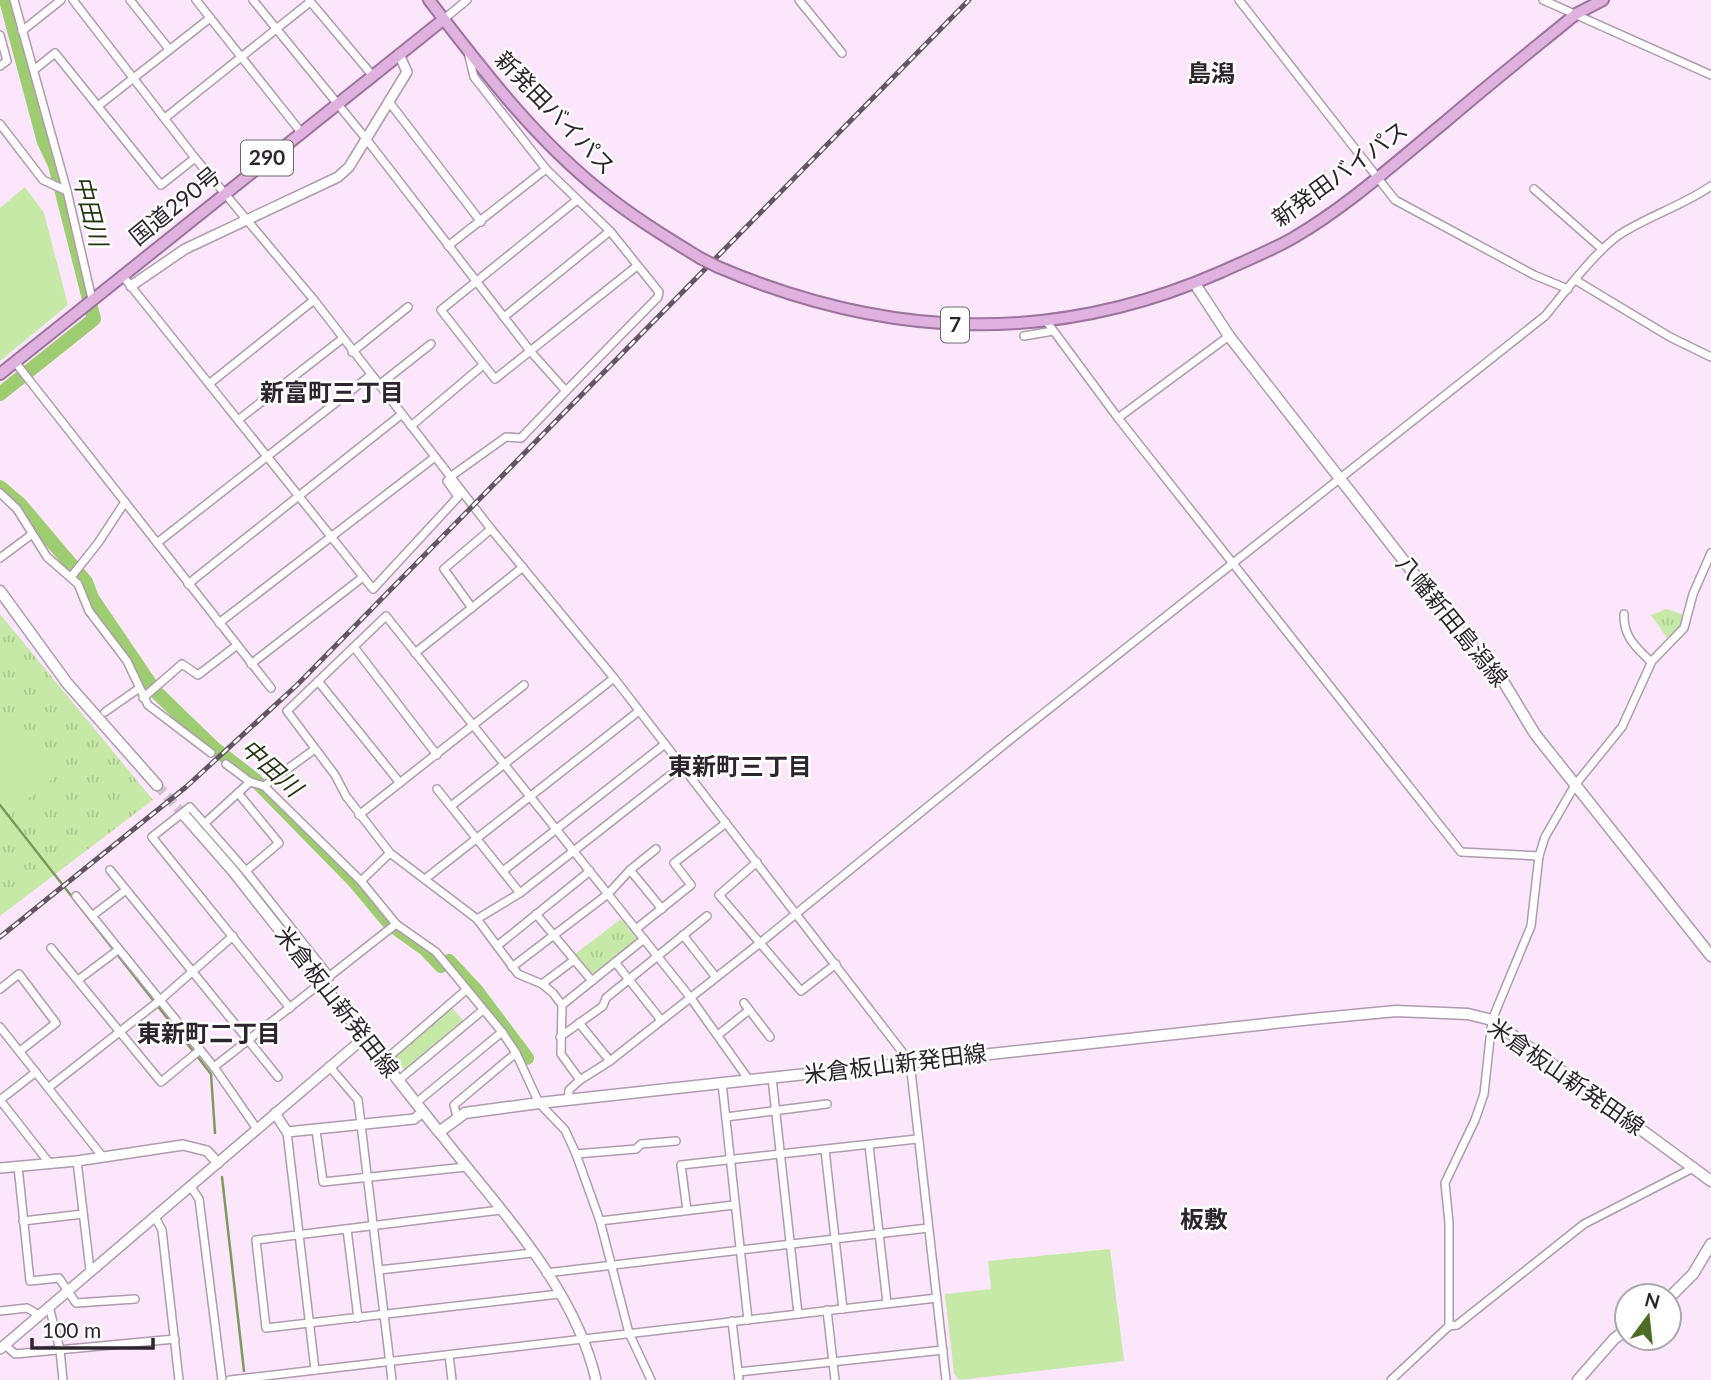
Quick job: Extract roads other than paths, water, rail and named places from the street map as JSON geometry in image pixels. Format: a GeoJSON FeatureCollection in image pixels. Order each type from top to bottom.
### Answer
{"type":"FeatureCollection","features":[{"type":"Feature","properties":{"kind":"highway","name":"新発田バイパス"},"geometry":{"type":"LineString","coordinates":[[429,0],[467,51],[562,158],[625,210],[718,268],[808,301],[876,316],[946,325],[1050,326],[1120,309],[1195,284],[1293,238],[1377,177],[1576,14],[1603,0]]}},
{"type":"Feature","properties":{"kind":"highway","name":"国道290号"},"geometry":{"type":"LineString","coordinates":[[0,374],[335,103],[444,19]]}},
{"type":"Feature","properties":{"kind":"main road","name":"八幡新田島潟線"},"geometry":{"type":"LineString","coordinates":[[1195,284],[1228,336],[1453,624],[1503,681],[1535,734],[1711,956]]}},
{"type":"Feature","properties":{"kind":"main road"},"geometry":{"type":"LineString","coordinates":[[0,591],[67,683],[157,785]]}},
{"type":"Feature","properties":{"kind":"main road","name":"米倉板山新発田線"},"geometry":{"type":"LineString","coordinates":[[184,815],[325,980],[365,1037],[439,1132],[457,1117],[475,1111],[539,1103],[1396,1012],[1468,1014],[1492,1020],[1711,1181]]}},
{"type":"Feature","properties":{"kind":"main road"},"geometry":{"type":"LineString","coordinates":[[1683,1284],[1693,1274],[1711,1244]]}},
{"type":"Feature","properties":{"kind":"main road"},"geometry":{"type":"LineString","coordinates":[[1578,1380],[1613,1340]]}},
{"type":"Feature","properties":{"kind":"street"},"geometry":{"type":"LineString","coordinates":[[14,0],[67,191],[92,299]]}},
{"type":"Feature","properties":{"kind":"street"},"geometry":{"type":"LineString","coordinates":[[22,31],[61,0]]}},
{"type":"Feature","properties":{"kind":"street"},"geometry":{"type":"LineString","coordinates":[[73,0],[195,158],[314,300],[491,529],[614,678],[909,1062],[946,1380]]}},
{"type":"Feature","properties":{"kind":"street"},"geometry":{"type":"LineString","coordinates":[[130,0],[169,49]]}},
{"type":"Feature","properties":{"kind":"street"},"geometry":{"type":"LineString","coordinates":[[196,0],[300,131]]}},
{"type":"Feature","properties":{"kind":"street"},"geometry":{"type":"LineString","coordinates":[[253,0],[531,352],[566,391]]}},
{"type":"Feature","properties":{"kind":"street"},"geometry":{"type":"LineString","coordinates":[[444,19],[467,0]]}},
{"type":"Feature","properties":{"kind":"street"},"geometry":{"type":"LineString","coordinates":[[799,0],[842,53]]}},
{"type":"Feature","properties":{"kind":"street"},"geometry":{"type":"LineString","coordinates":[[1239,0],[1395,200],[1534,275],[1568,289]]}},
{"type":"Feature","properties":{"kind":"street"},"geometry":{"type":"LineString","coordinates":[[1543,0],[1711,75]]}},
{"type":"Feature","properties":{"kind":"street"},"geometry":{"type":"LineString","coordinates":[[165,118],[310,1],[372,75]]}},
{"type":"Feature","properties":{"kind":"street"},"geometry":{"type":"LineString","coordinates":[[98,106],[209,18]]}},
{"type":"Feature","properties":{"kind":"street"},"geometry":{"type":"LineString","coordinates":[[0,35],[7,61],[0,66]]}},
{"type":"Feature","properties":{"kind":"street"},"geometry":{"type":"LineString","coordinates":[[122,275],[373,589],[458,497],[447,481],[450,477],[506,438],[521,438],[659,297],[659,292],[610,231],[546,169],[474,77],[467,51]]}},
{"type":"Feature","properties":{"kind":"street"},"geometry":{"type":"LineString","coordinates":[[34,69],[55,53],[161,185],[195,158]]}},
{"type":"Feature","properties":{"kind":"street"},"geometry":{"type":"LineString","coordinates":[[131,286],[184,249],[338,177],[349,167],[407,72],[399,54]]}},
{"type":"Feature","properties":{"kind":"street"},"geometry":{"type":"LineString","coordinates":[[390,103],[481,222]]}},
{"type":"Feature","properties":{"kind":"street"},"geometry":{"type":"LineString","coordinates":[[0,124],[43,180],[67,191]]}},
{"type":"Feature","properties":{"kind":"street"},"geometry":{"type":"LineString","coordinates":[[448,246],[546,169]]}},
{"type":"Feature","properties":{"kind":"street"},"geometry":{"type":"LineString","coordinates":[[568,1100],[569,1090],[580,1080],[610,1061],[760,943],[1545,316],[1602,249],[1635,226],[1668,212],[1711,186]]}},
{"type":"Feature","properties":{"kind":"street"},"geometry":{"type":"LineString","coordinates":[[1534,189],[1602,249]]}},
{"type":"Feature","properties":{"kind":"street"},"geometry":{"type":"LineString","coordinates":[[577,200],[441,310],[482,366],[495,379],[637,267]]}},
{"type":"Feature","properties":{"kind":"street"},"geometry":{"type":"LineString","coordinates":[[504,317],[610,231]]}},
{"type":"Feature","properties":{"kind":"street"},"geometry":{"type":"LineString","coordinates":[[1577,281],[1670,337],[1711,357]]}},
{"type":"Feature","properties":{"kind":"street"},"geometry":{"type":"LineString","coordinates":[[209,384],[314,300]]}},
{"type":"Feature","properties":{"kind":"street"},"geometry":{"type":"LineString","coordinates":[[352,352],[408,307]]}},
{"type":"Feature","properties":{"kind":"street"},"geometry":{"type":"LineString","coordinates":[[1024,336],[1050,326],[1118,418],[1461,852],[1539,856]]}},
{"type":"Feature","properties":{"kind":"street"},"geometry":{"type":"LineString","coordinates":[[1118,418],[1228,336]]}},
{"type":"Feature","properties":{"kind":"street"},"geometry":{"type":"LineString","coordinates":[[238,420],[342,339]]}},
{"type":"Feature","properties":{"kind":"street"},"geometry":{"type":"LineString","coordinates":[[379,385],[431,344]]}},
{"type":"Feature","properties":{"kind":"street"},"geometry":{"type":"LineString","coordinates":[[15,362],[271,688]]}},
{"type":"Feature","properties":{"kind":"street"},"geometry":{"type":"LineString","coordinates":[[411,426],[482,366]]}},
{"type":"Feature","properties":{"kind":"street"},"geometry":{"type":"LineString","coordinates":[[157,543],[371,375]]}},
{"type":"Feature","properties":{"kind":"street"},"geometry":{"type":"LineString","coordinates":[[188,584],[402,414]]}},
{"type":"Feature","properties":{"kind":"street"},"geometry":{"type":"LineString","coordinates":[[219,623],[435,457]]}},
{"type":"Feature","properties":{"kind":"street"},"geometry":{"type":"LineString","coordinates":[[0,493],[17,509],[47,557],[78,584],[89,611],[127,661],[138,689],[148,705],[211,753]]}},
{"type":"Feature","properties":{"kind":"street"},"geometry":{"type":"LineString","coordinates":[[71,577],[125,502]]}},
{"type":"Feature","properties":{"kind":"street"},"geometry":{"type":"LineString","coordinates":[[472,608],[444,569],[491,529]]}},
{"type":"Feature","properties":{"kind":"street"},"geometry":{"type":"LineString","coordinates":[[0,558],[31,535]]}},
{"type":"Feature","properties":{"kind":"street"},"geometry":{"type":"LineString","coordinates":[[1449,1326],[1449,1223],[1445,1183],[1475,1120],[1484,1094],[1492,1020],[1531,926],[1539,856],[1545,837],[1575,785],[1622,727],[1651,662],[1684,628],[1693,594],[1711,553]]}},
{"type":"Feature","properties":{"kind":"street"},"geometry":{"type":"LineString","coordinates":[[415,653],[523,567]]}},
{"type":"Feature","properties":{"kind":"street"},"geometry":{"type":"LineString","coordinates":[[251,664],[363,577]]}},
{"type":"Feature","properties":{"kind":"street"},"geometry":{"type":"LineString","coordinates":[[1624,614],[1624,628],[1630,640],[1651,662]]}},
{"type":"Feature","properties":{"kind":"street"},"geometry":{"type":"LineString","coordinates":[[580,1080],[561,1055],[562,1005],[542,984],[518,974],[477,919],[390,853],[359,815],[287,711],[386,616],[690,997],[749,1080]]}},
{"type":"Feature","properties":{"kind":"street"},"geometry":{"type":"LineString","coordinates":[[143,698],[182,664],[198,675],[236,646]]}},
{"type":"Feature","properties":{"kind":"street"},"geometry":{"type":"LineString","coordinates":[[354,647],[437,755]]}},
{"type":"Feature","properties":{"kind":"street"},"geometry":{"type":"LineString","coordinates":[[451,806],[614,678]]}},
{"type":"Feature","properties":{"kind":"street"},"geometry":{"type":"LineString","coordinates":[[318,681],[400,783]]}},
{"type":"Feature","properties":{"kind":"street"},"geometry":{"type":"LineString","coordinates":[[359,815],[524,685]]}},
{"type":"Feature","properties":{"kind":"street"},"geometry":{"type":"LineString","coordinates":[[105,712],[138,689]]}},
{"type":"Feature","properties":{"kind":"street"},"geometry":{"type":"LineString","coordinates":[[425,879],[639,711]]}},
{"type":"Feature","properties":{"kind":"street"},"geometry":{"type":"LineString","coordinates":[[503,872],[665,744]]}},
{"type":"Feature","properties":{"kind":"street"},"geometry":{"type":"LineString","coordinates":[[264,786],[315,749]]}},
{"type":"Feature","properties":{"kind":"street"},"geometry":{"type":"LineString","coordinates":[[226,764],[250,782],[264,786],[361,881],[397,924],[436,952],[502,1032],[516,1053],[539,1103],[565,1130],[576,1154],[600,1221],[629,1333],[651,1380]]}},
{"type":"Feature","properties":{"kind":"street"},"geometry":{"type":"LineString","coordinates":[[477,919],[520,893],[682,766]]}},
{"type":"Feature","properties":{"kind":"street"},"geometry":{"type":"LineString","coordinates":[[205,823],[250,782]]}},
{"type":"Feature","properties":{"kind":"street"},"geometry":{"type":"LineString","coordinates":[[437,789],[520,893]]}},
{"type":"Feature","properties":{"kind":"street"},"geometry":{"type":"LineString","coordinates":[[239,793],[279,844],[246,871]]}},
{"type":"Feature","properties":{"kind":"street"},"geometry":{"type":"LineString","coordinates":[[289,1008],[152,837],[190,807],[246,871],[325,980]]}},
{"type":"Feature","properties":{"kind":"street"},"geometry":{"type":"LineString","coordinates":[[636,929],[691,885],[674,863],[726,823]]}},
{"type":"Feature","properties":{"kind":"street"},"geometry":{"type":"LineString","coordinates":[[512,967],[608,894],[630,870],[656,849]]}},
{"type":"Feature","properties":{"kind":"street"},"geometry":{"type":"LineString","coordinates":[[361,881],[390,853]]}},
{"type":"Feature","properties":{"kind":"street"},"geometry":{"type":"LineString","coordinates":[[757,862],[719,895],[800,991],[836,964]]}},
{"type":"Feature","properties":{"kind":"street"},"geometry":{"type":"LineString","coordinates":[[110,870],[278,1077]]}},
{"type":"Feature","properties":{"kind":"street"},"geometry":{"type":"LineString","coordinates":[[630,870],[662,909]]}},
{"type":"Feature","properties":{"kind":"street"},"geometry":{"type":"LineString","coordinates":[[497,946],[590,871]]}},
{"type":"Feature","properties":{"kind":"street"},"geometry":{"type":"LineString","coordinates":[[92,916],[126,890]]}},
{"type":"Feature","properties":{"kind":"street"},"geometry":{"type":"LineString","coordinates":[[76,896],[214,1067],[257,1129]]}},
{"type":"Feature","properties":{"kind":"street"},"geometry":{"type":"LineString","coordinates":[[537,914],[592,981]]}},
{"type":"Feature","properties":{"kind":"street"},"geometry":{"type":"LineString","coordinates":[[560,1037],[603,1006],[606,999],[629,979],[707,916]]}},
{"type":"Feature","properties":{"kind":"street"},"geometry":{"type":"LineString","coordinates":[[214,1067],[397,924]]}},
{"type":"Feature","properties":{"kind":"street"},"geometry":{"type":"LineString","coordinates":[[683,935],[715,976]]}},
{"type":"Feature","properties":{"kind":"street"},"geometry":{"type":"LineString","coordinates":[[48,1088],[159,1001],[233,936]]}},
{"type":"Feature","properties":{"kind":"street"},"geometry":{"type":"LineString","coordinates":[[562,1005],[644,939]]}},
{"type":"Feature","properties":{"kind":"street"},"geometry":{"type":"LineString","coordinates":[[51,948],[161,1082],[200,1050]]}},
{"type":"Feature","properties":{"kind":"street"},"geometry":{"type":"LineString","coordinates":[[78,980],[118,950]]}},
{"type":"Feature","properties":{"kind":"street"},"geometry":{"type":"LineString","coordinates":[[542,984],[574,960]]}},
{"type":"Feature","properties":{"kind":"street"},"geometry":{"type":"LineString","coordinates":[[615,962],[660,1020]]}},
{"type":"Feature","properties":{"kind":"street"},"geometry":{"type":"LineString","coordinates":[[0,989],[19,974],[56,1023],[20,1051]]}},
{"type":"Feature","properties":{"kind":"street"},"geometry":{"type":"LineString","coordinates":[[384,1061],[466,990]]}},
{"type":"Feature","properties":{"kind":"street"},"geometry":{"type":"LineString","coordinates":[[744,1003],[770,1037]]}},
{"type":"Feature","properties":{"kind":"street"},"geometry":{"type":"LineString","coordinates":[[399,1080],[483,1010]]}},
{"type":"Feature","properties":{"kind":"street"},"geometry":{"type":"LineString","coordinates":[[718,1035],[750,1010]]}},
{"type":"Feature","properties":{"kind":"street"},"geometry":{"type":"LineString","coordinates":[[579,1023],[610,1061]]}},
{"type":"Feature","properties":{"kind":"street"},"geometry":{"type":"LineString","coordinates":[[0,1027],[102,1156]]}},
{"type":"Feature","properties":{"kind":"street"},"geometry":{"type":"LineString","coordinates":[[287,1132],[414,1119],[419,1108],[502,1032]]}},
{"type":"Feature","properties":{"kind":"street"},"geometry":{"type":"LineString","coordinates":[[175,1339],[15,1354],[2,1347],[365,1037]]}},
{"type":"Feature","properties":{"kind":"street"},"geometry":{"type":"LineString","coordinates":[[457,1117],[454,1105],[516,1053]]}},
{"type":"Feature","properties":{"kind":"street"},"geometry":{"type":"LineString","coordinates":[[329,1066],[358,1100],[392,1380]]}},
{"type":"Feature","properties":{"kind":"street"},"geometry":{"type":"LineString","coordinates":[[36,1072],[0,1100],[50,1164]]}},
{"type":"Feature","properties":{"kind":"street"},"geometry":{"type":"LineString","coordinates":[[772,1078],[798,1314]]}},
{"type":"Feature","properties":{"kind":"street"},"geometry":{"type":"LineString","coordinates":[[722,1083],[748,1320]]}},
{"type":"Feature","properties":{"kind":"street"},"geometry":{"type":"LineString","coordinates":[[726,1116],[827,1104]]}},
{"type":"Feature","properties":{"kind":"street"},"geometry":{"type":"LineString","coordinates":[[275,1113],[287,1132],[315,1370]]}},
{"type":"Feature","properties":{"kind":"street"},"geometry":{"type":"LineString","coordinates":[[316,1130],[323,1182],[466,1167]]}},
{"type":"Feature","properties":{"kind":"street"},"geometry":{"type":"LineString","coordinates":[[439,1132],[546,1273],[583,1338],[596,1380]]}},
{"type":"Feature","properties":{"kind":"street"},"geometry":{"type":"LineString","coordinates":[[687,1210],[681,1166],[917,1139]]}},
{"type":"Feature","properties":{"kind":"street"},"geometry":{"type":"LineString","coordinates":[[576,1154],[636,1149],[641,1144],[676,1141]]}},
{"type":"Feature","properties":{"kind":"street"},"geometry":{"type":"LineString","coordinates":[[869,1145],[887,1303]]}},
{"type":"Feature","properties":{"kind":"street"},"geometry":{"type":"LineString","coordinates":[[0,1168],[195,1146],[207,1151],[218,1163]]}},
{"type":"Feature","properties":{"kind":"street"},"geometry":{"type":"LineString","coordinates":[[825,1150],[843,1308]]}},
{"type":"Feature","properties":{"kind":"street"},"geometry":{"type":"LineString","coordinates":[[76,1161],[90,1270]]}},
{"type":"Feature","properties":{"kind":"street"},"geometry":{"type":"LineString","coordinates":[[18,1166],[30,1280],[59,1278],[76,1303],[135,1299]]}},
{"type":"Feature","properties":{"kind":"street"},"geometry":{"type":"LineString","coordinates":[[1391,1380],[1449,1326],[1457,1325],[1584,1224],[1693,1168]]}},
{"type":"Feature","properties":{"kind":"street"},"geometry":{"type":"LineString","coordinates":[[191,1187],[199,1199],[222,1380]]}},
{"type":"Feature","properties":{"kind":"street"},"geometry":{"type":"LineString","coordinates":[[600,1221],[734,1205]]}},
{"type":"Feature","properties":{"kind":"street"},"geometry":{"type":"LineString","coordinates":[[500,1210],[256,1240],[266,1328],[559,1294]]}},
{"type":"Feature","properties":{"kind":"street"},"geometry":{"type":"LineString","coordinates":[[23,1221],[83,1214]]}},
{"type":"Feature","properties":{"kind":"street"},"geometry":{"type":"LineString","coordinates":[[155,1217],[162,1230],[180,1380]]}},
{"type":"Feature","properties":{"kind":"street"},"geometry":{"type":"LineString","coordinates":[[546,1273],[928,1228]]}},
{"type":"Feature","properties":{"kind":"street"},"geometry":{"type":"LineString","coordinates":[[347,1229],[358,1318]]}},
{"type":"Feature","properties":{"kind":"street"},"geometry":{"type":"LineString","coordinates":[[379,1270],[532,1252]]}},
{"type":"Feature","properties":{"kind":"street"},"geometry":{"type":"LineString","coordinates":[[230,1380],[937,1298]]}},
{"type":"Feature","properties":{"kind":"street"},"geometry":{"type":"LineString","coordinates":[[49,1306],[60,1350],[63,1380]]}},
{"type":"Feature","properties":{"kind":"street"},"geometry":{"type":"LineString","coordinates":[[0,1311],[27,1308],[39,1315]]}},
{"type":"Feature","properties":{"kind":"street"},"geometry":{"type":"LineString","coordinates":[[827,1310],[835,1380]]}},
{"type":"Feature","properties":{"kind":"street"},"geometry":{"type":"LineString","coordinates":[[732,1321],[739,1376],[943,1350]]}},
{"type":"Feature","properties":{"kind":"street"},"geometry":{"type":"LineString","coordinates":[[449,1355],[452,1380]]}},
{"type":"Feature","properties":{"kind":"waterway","name":"中田川"},"geometry":{"type":"LineString","coordinates":[[0,394],[94,319],[55,165],[44,142],[6,0]]}},
{"type":"Feature","properties":{"kind":"waterway","name":"中田川"},"geometry":{"type":"LineString","coordinates":[[0,487],[20,504],[86,582],[92,598],[155,691],[214,748],[254,779],[355,882],[389,923],[425,949],[441,966],[449,961],[476,990],[527,1058]]}},
{"type":"Feature","properties":{"kind":"waterway"},"geometry":{"type":"LineString","coordinates":[[0,805],[211,1074],[215,1133]]}},
{"type":"Feature","properties":{"kind":"waterway"},"geometry":{"type":"LineString","coordinates":[[222,1177],[244,1371]]}},
{"type":"Feature","properties":{"kind":"tunnel"},"geometry":{"type":"LineString","coordinates":[[157,785],[184,815]]}},
{"type":"Feature","properties":{"kind":"railway"},"geometry":{"type":"LineString","coordinates":[[0,937],[186,787],[297,685],[969,0]]}},
{"type":"Feature","properties":{"kind":"district","name":"島潟"},"geometry":{"type":"Point","coordinates":[1211,74]}},
{"type":"Feature","properties":{"kind":"district","name":"新富町三丁目"},"geometry":{"type":"Point","coordinates":[332,393]}},
{"type":"Feature","properties":{"kind":"district","name":"東新町三丁目"},"geometry":{"type":"Point","coordinates":[740,767]}},
{"type":"Feature","properties":{"kind":"district","name":"東新町二丁目"},"geometry":{"type":"Point","coordinates":[209,1034]}},
{"type":"Feature","properties":{"kind":"district","name":"板敷"},"geometry":{"type":"Point","coordinates":[1204,1220]}}]}
